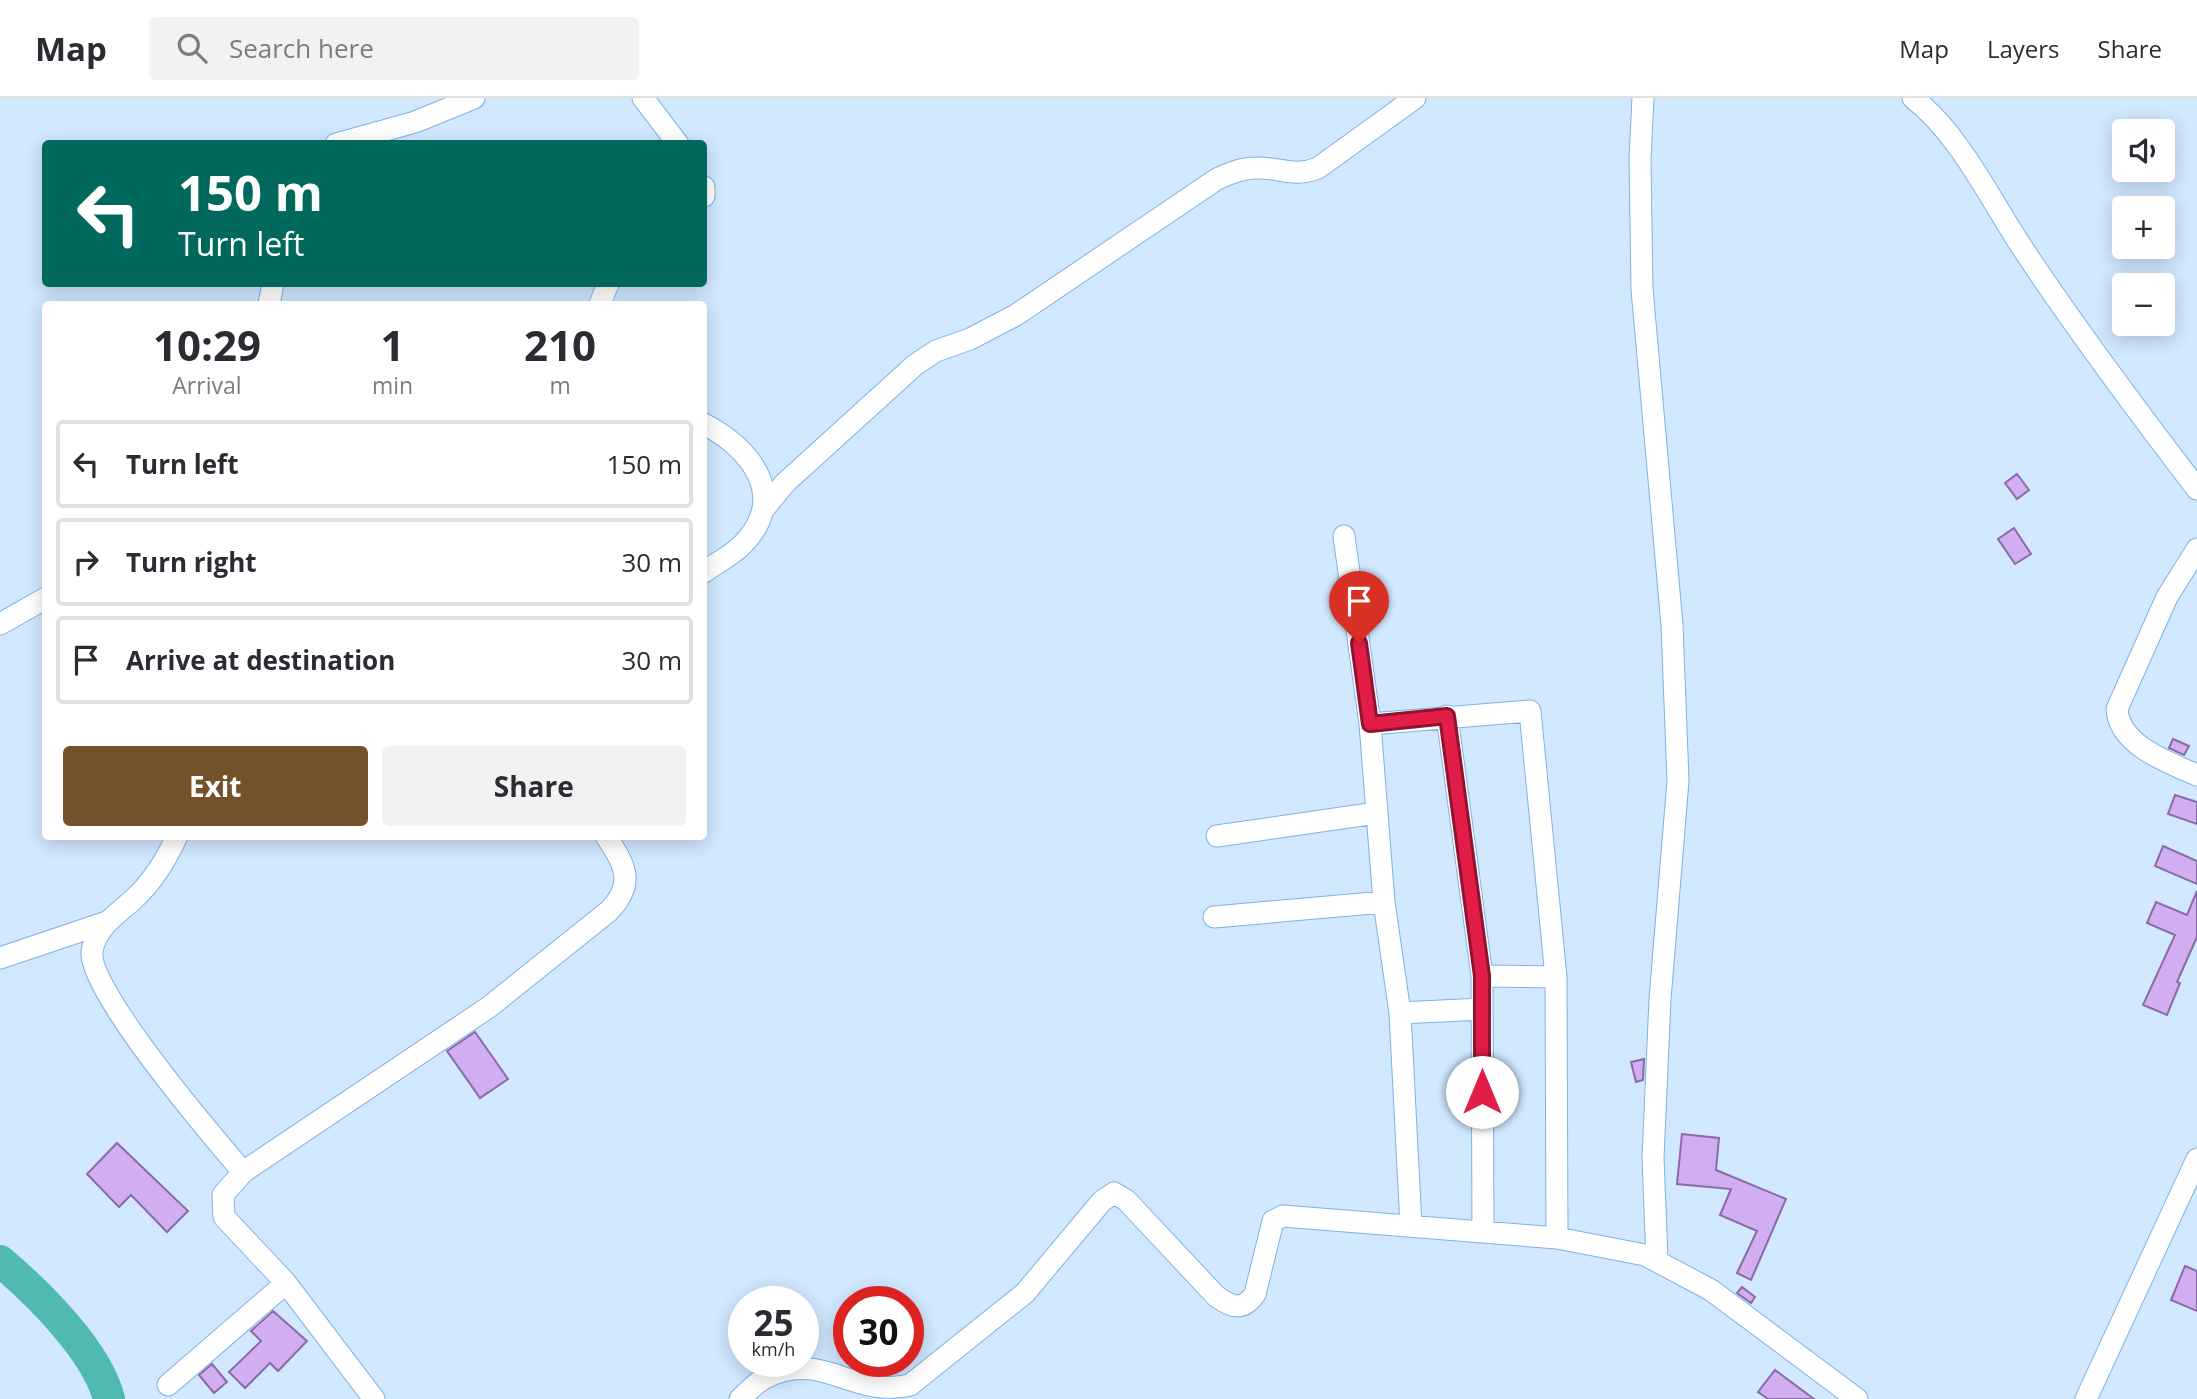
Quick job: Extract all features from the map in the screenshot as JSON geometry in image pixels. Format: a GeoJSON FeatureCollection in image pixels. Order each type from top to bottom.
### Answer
{"type":"FeatureCollection","features":[{"type":"Feature","properties":{"kind":"street"},"geometry":{"type":"LineString","coordinates":[[351,140],[415,122],[474,98]]}},
{"type":"Feature","properties":{"kind":"street"},"geometry":{"type":"LineString","coordinates":[[643,98],[675,140]]}},
{"type":"Feature","properties":{"kind":"street"},"geometry":{"type":"LineString","coordinates":[[763,510],[785,484],[873,402],[915,365],[936,351],[970,339],[1016,314],[1217,179],[1239,170],[1257,168],[1292,175],[1306,173],[1318,168],[1415,98]]}},
{"type":"Feature","properties":{"kind":"street"},"geometry":{"type":"LineString","coordinates":[[1643,98],[1640,159],[1642,289],[1672,625],[1678,781],[1660,999],[1653,1158],[1657,1259]]}},
{"type":"Feature","properties":{"kind":"street"},"geometry":{"type":"LineString","coordinates":[[1913,98],[1943,128],[2025,253],[2197,489]]}},
{"type":"Feature","properties":{"kind":"street"},"geometry":{"type":"LineString","coordinates":[[707,426],[744,454],[758,471],[765,492],[757,528],[742,546],[707,570]]}},
{"type":"Feature","properties":{"kind":"street"},"geometry":{"type":"LineString","coordinates":[[1344,536],[1370,724],[1384,902],[1400,1013],[1411,1226]]}},
{"type":"Feature","properties":{"kind":"street"},"geometry":{"type":"LineString","coordinates":[[2197,549],[2167,597],[2117,709],[2118,724],[2127,735],[2141,746],[2197,775]]}},
{"type":"Feature","properties":{"kind":"street"},"geometry":{"type":"LineString","coordinates":[[0,624],[42,600]]}},
{"type":"Feature","properties":{"kind":"street"},"geometry":{"type":"LineString","coordinates":[[1370,724],[1447,716],[1530,712],[1556,977],[1557,1238]]}},
{"type":"Feature","properties":{"kind":"street"},"geometry":{"type":"LineString","coordinates":[[1447,716],[1482,976],[1483,1231]]}},
{"type":"Feature","properties":{"kind":"street"},"geometry":{"type":"LineString","coordinates":[[1217,836],[1376,813]]}},
{"type":"Feature","properties":{"kind":"street"},"geometry":{"type":"LineString","coordinates":[[0,958],[107,922],[136,898],[156,872],[175,840]]}},
{"type":"Feature","properties":{"kind":"street"},"geometry":{"type":"LineString","coordinates":[[374,1399],[286,1283],[224,1217],[223,1195],[243,1172],[489,1007],[609,911],[621,899],[626,877],[609,840]]}},
{"type":"Feature","properties":{"kind":"street"},"geometry":{"type":"LineString","coordinates":[[1214,917],[1384,902]]}},
{"type":"Feature","properties":{"kind":"street"},"geometry":{"type":"LineString","coordinates":[[107,922],[92,952],[96,971],[109,997],[191,1111],[243,1172]]}},
{"type":"Feature","properties":{"kind":"street"},"geometry":{"type":"LineString","coordinates":[[1482,976],[1556,977]]}},
{"type":"Feature","properties":{"kind":"street"},"geometry":{"type":"LineString","coordinates":[[1400,1013],[1482,1009]]}},
{"type":"Feature","properties":{"kind":"street"},"geometry":{"type":"LineString","coordinates":[[2086,1399],[2197,1159]]}},
{"type":"Feature","properties":{"kind":"street"},"geometry":{"type":"LineString","coordinates":[[740,1399],[763,1378],[781,1371],[823,1374],[862,1392],[893,1394],[910,1385],[1025,1293],[1102,1201],[1114,1193],[1126,1200],[1216,1296],[1229,1306],[1240,1307],[1248,1303],[1261,1281],[1270,1228],[1277,1218],[1557,1238],[1657,1259],[1753,1319],[1857,1399]]}},
{"type":"Feature","properties":{"kind":"street"},"geometry":{"type":"LineString","coordinates":[[168,1385],[286,1283]]}},
{"type":"Feature","properties":{"kind":"building"},"geometry":{"type":"Polygon","coordinates":[[[2017,474],[2029,490],[2017,499],[2005,483],[2017,474]]]}},
{"type":"Feature","properties":{"kind":"building"},"geometry":{"type":"Polygon","coordinates":[[[2014,528],[2031,554],[2015,564],[1998,539],[2014,528]]]}},
{"type":"Feature","properties":{"kind":"building"},"geometry":{"type":"Polygon","coordinates":[[[2173,739],[2189,746],[2184,755],[2169,748],[2173,739]]]}},
{"type":"Feature","properties":{"kind":"building"},"geometry":{"type":"Polygon","coordinates":[[[2175,795],[2197,802],[2197,824],[2168,814],[2175,795]]]}},
{"type":"Feature","properties":{"kind":"building"},"geometry":{"type":"Polygon","coordinates":[[[2163,846],[2197,861],[2197,884],[2155,866],[2163,846]]]}},
{"type":"Feature","properties":{"kind":"building"},"geometry":{"type":"Polygon","coordinates":[[[2197,891],[2197,937],[2177,982],[2180,983],[2167,1015],[2143,1005],[2175,935],[2147,923],[2156,902],[2187,915],[2197,891]]]}},
{"type":"Feature","properties":{"kind":"building"},"geometry":{"type":"Polygon","coordinates":[[[475,1032],[508,1079],[480,1098],[447,1051],[475,1032]]]}},
{"type":"Feature","properties":{"kind":"building"},"geometry":{"type":"Polygon","coordinates":[[[1644,1059],[1643,1080],[1636,1082],[1631,1062],[1644,1059]]]}},
{"type":"Feature","properties":{"kind":"building"},"geometry":{"type":"Polygon","coordinates":[[[1682,1134],[1719,1138],[1716,1170],[1786,1199],[1751,1280],[1737,1273],[1757,1231],[1720,1215],[1731,1189],[1677,1184],[1682,1134]]]}},
{"type":"Feature","properties":{"kind":"building"},"geometry":{"type":"Polygon","coordinates":[[[117,1143],[188,1211],[167,1232],[131,1195],[119,1207],[87,1174],[117,1143]]]}},
{"type":"Feature","properties":{"kind":"building"},"geometry":{"type":"Polygon","coordinates":[[[2185,1266],[2197,1271],[2197,1311],[2171,1300],[2185,1266]]]}},
{"type":"Feature","properties":{"kind":"building"},"geometry":{"type":"Polygon","coordinates":[[[1742,1287],[1755,1297],[1751,1303],[1737,1293],[1742,1287]]]}},
{"type":"Feature","properties":{"kind":"building"},"geometry":{"type":"Polygon","coordinates":[[[273,1311],[307,1341],[278,1371],[270,1363],[245,1388],[229,1372],[261,1341],[251,1331],[273,1311]]]}},
{"type":"Feature","properties":{"kind":"building"},"geometry":{"type":"Polygon","coordinates":[[[212,1364],[227,1382],[214,1393],[199,1375],[212,1364]]]}},
{"type":"Feature","properties":{"kind":"building"},"geometry":{"type":"Polygon","coordinates":[[[1775,1370],[1814,1399],[1768,1399],[1758,1392],[1775,1370]]]}},
{"type":"Feature","properties":{"kind":"waterway"},"geometry":{"type":"LineString","coordinates":[[0,1261],[64,1324],[92,1362],[109,1399]]}},
{"type":"Feature","properties":{"kind":"route"},"geometry":{"type":"LineString","coordinates":[[1359,643],[1370,724],[1447,716],[1482,976],[1482,1092]]}}]}
